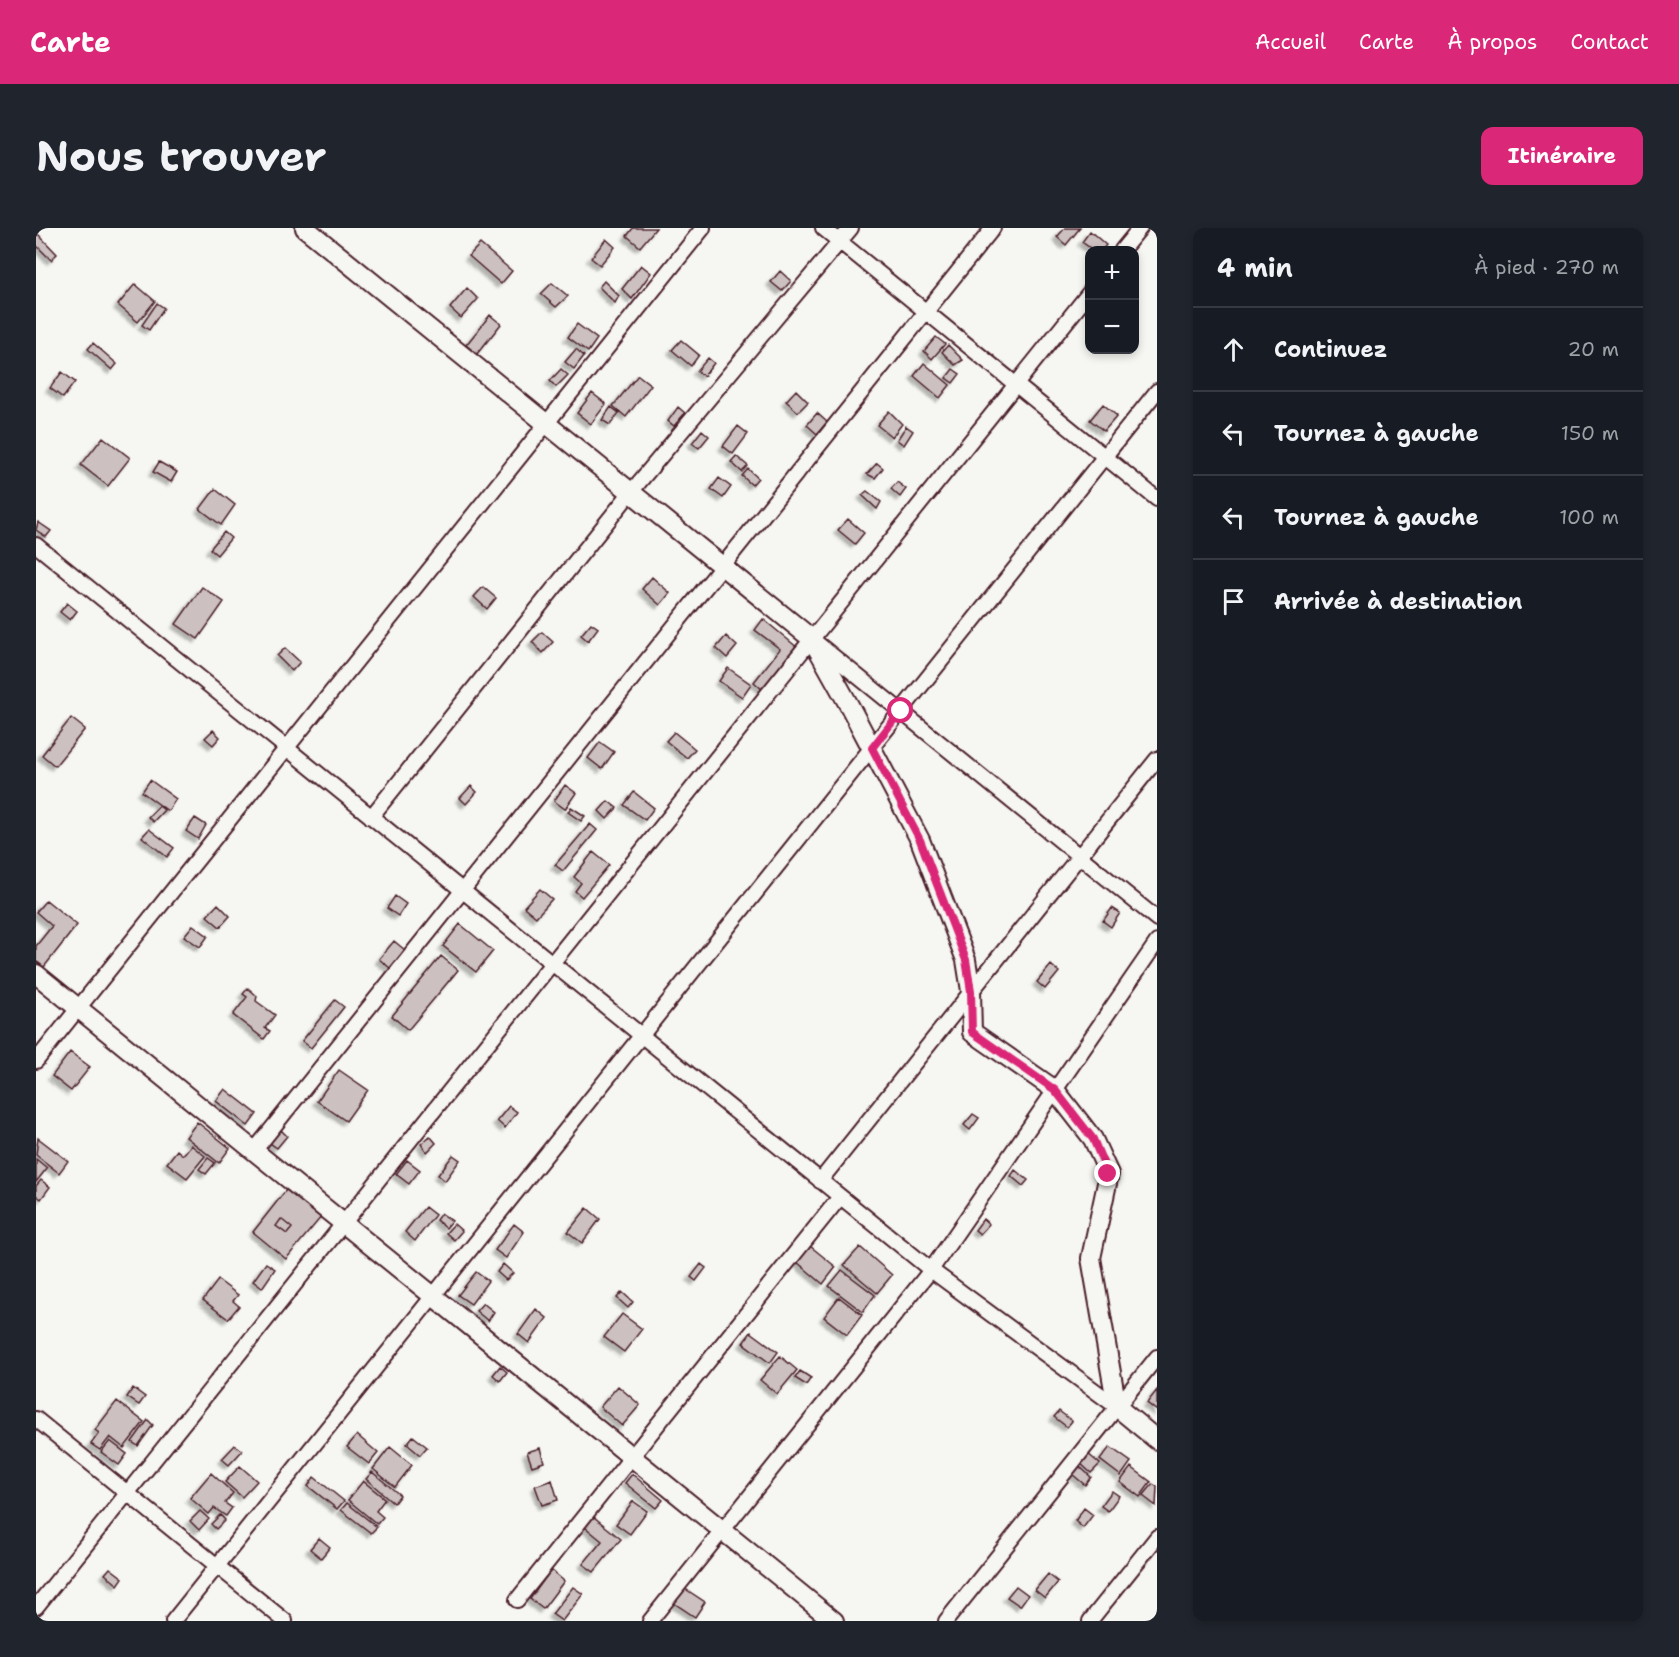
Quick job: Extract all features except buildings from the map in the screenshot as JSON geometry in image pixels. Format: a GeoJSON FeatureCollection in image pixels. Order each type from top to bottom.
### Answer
{"type":"FeatureCollection","features":[{"type":"Feature","properties":{"kind":"street"},"geometry":{"type":"LineString","coordinates":[[305,228],[1157,919]]}},
{"type":"Feature","properties":{"kind":"street"},"geometry":{"type":"LineString","coordinates":[[36,1061],[703,228]]}},
{"type":"Feature","properties":{"kind":"street"},"geometry":{"type":"LineString","coordinates":[[823,228],[1157,499]]}},
{"type":"Feature","properties":{"kind":"street"},"geometry":{"type":"LineString","coordinates":[[371,817],[631,492],[851,228]]}},
{"type":"Feature","properties":{"kind":"street"},"geometry":{"type":"LineString","coordinates":[[254,1151],[993,228]]}},
{"type":"Feature","properties":{"kind":"street"},"geometry":{"type":"LineString","coordinates":[[1125,246],[1140,228]]}},
{"type":"Feature","properties":{"kind":"street"},"geometry":{"type":"LineString","coordinates":[[36,1607],[1085,297]]}},
{"type":"Feature","properties":{"kind":"street"},"geometry":{"type":"LineString","coordinates":[[173,1621],[1157,391]]}},
{"type":"Feature","properties":{"kind":"street"},"geometry":{"type":"LineString","coordinates":[[36,545],[931,1270],[1117,1407],[1157,1440]]}},
{"type":"Feature","properties":{"kind":"street"},"geometry":{"type":"LineString","coordinates":[[812,639],[920,840],[966,960],[971,991],[972,1032],[1055,1090],[1093,1139],[1108,1174],[1091,1258],[1117,1407]]}},
{"type":"Feature","properties":{"kind":"street"},"geometry":{"type":"LineString","coordinates":[[820,1180],[1157,759]]}},
{"type":"Feature","properties":{"kind":"street"},"geometry":{"type":"LineString","coordinates":[[650,1621],[931,1270],[1157,942]]}},
{"type":"Feature","properties":{"kind":"street"},"geometry":{"type":"LineString","coordinates":[[36,974],[834,1621]]}},
{"type":"Feature","properties":{"kind":"street"},"geometry":{"type":"LineString","coordinates":[[517,1600],[840,1197]]}},
{"type":"Feature","properties":{"kind":"street"},"geometry":{"type":"LineString","coordinates":[[946,1621],[1157,1357]]}},
{"type":"Feature","properties":{"kind":"street"},"geometry":{"type":"LineString","coordinates":[[36,1419],[285,1621]]}},
{"type":"Feature","properties":{"kind":"street"},"geometry":{"type":"LineString","coordinates":[[1090,1621],[1157,1537]]}},
{"type":"Feature","properties":{"kind":"route"},"geometry":{"type":"LineString","coordinates":[[901,711],[872,748],[920,840],[966,960],[971,991],[972,1032],[1055,1090],[1093,1139],[1108,1174]]}}]}
